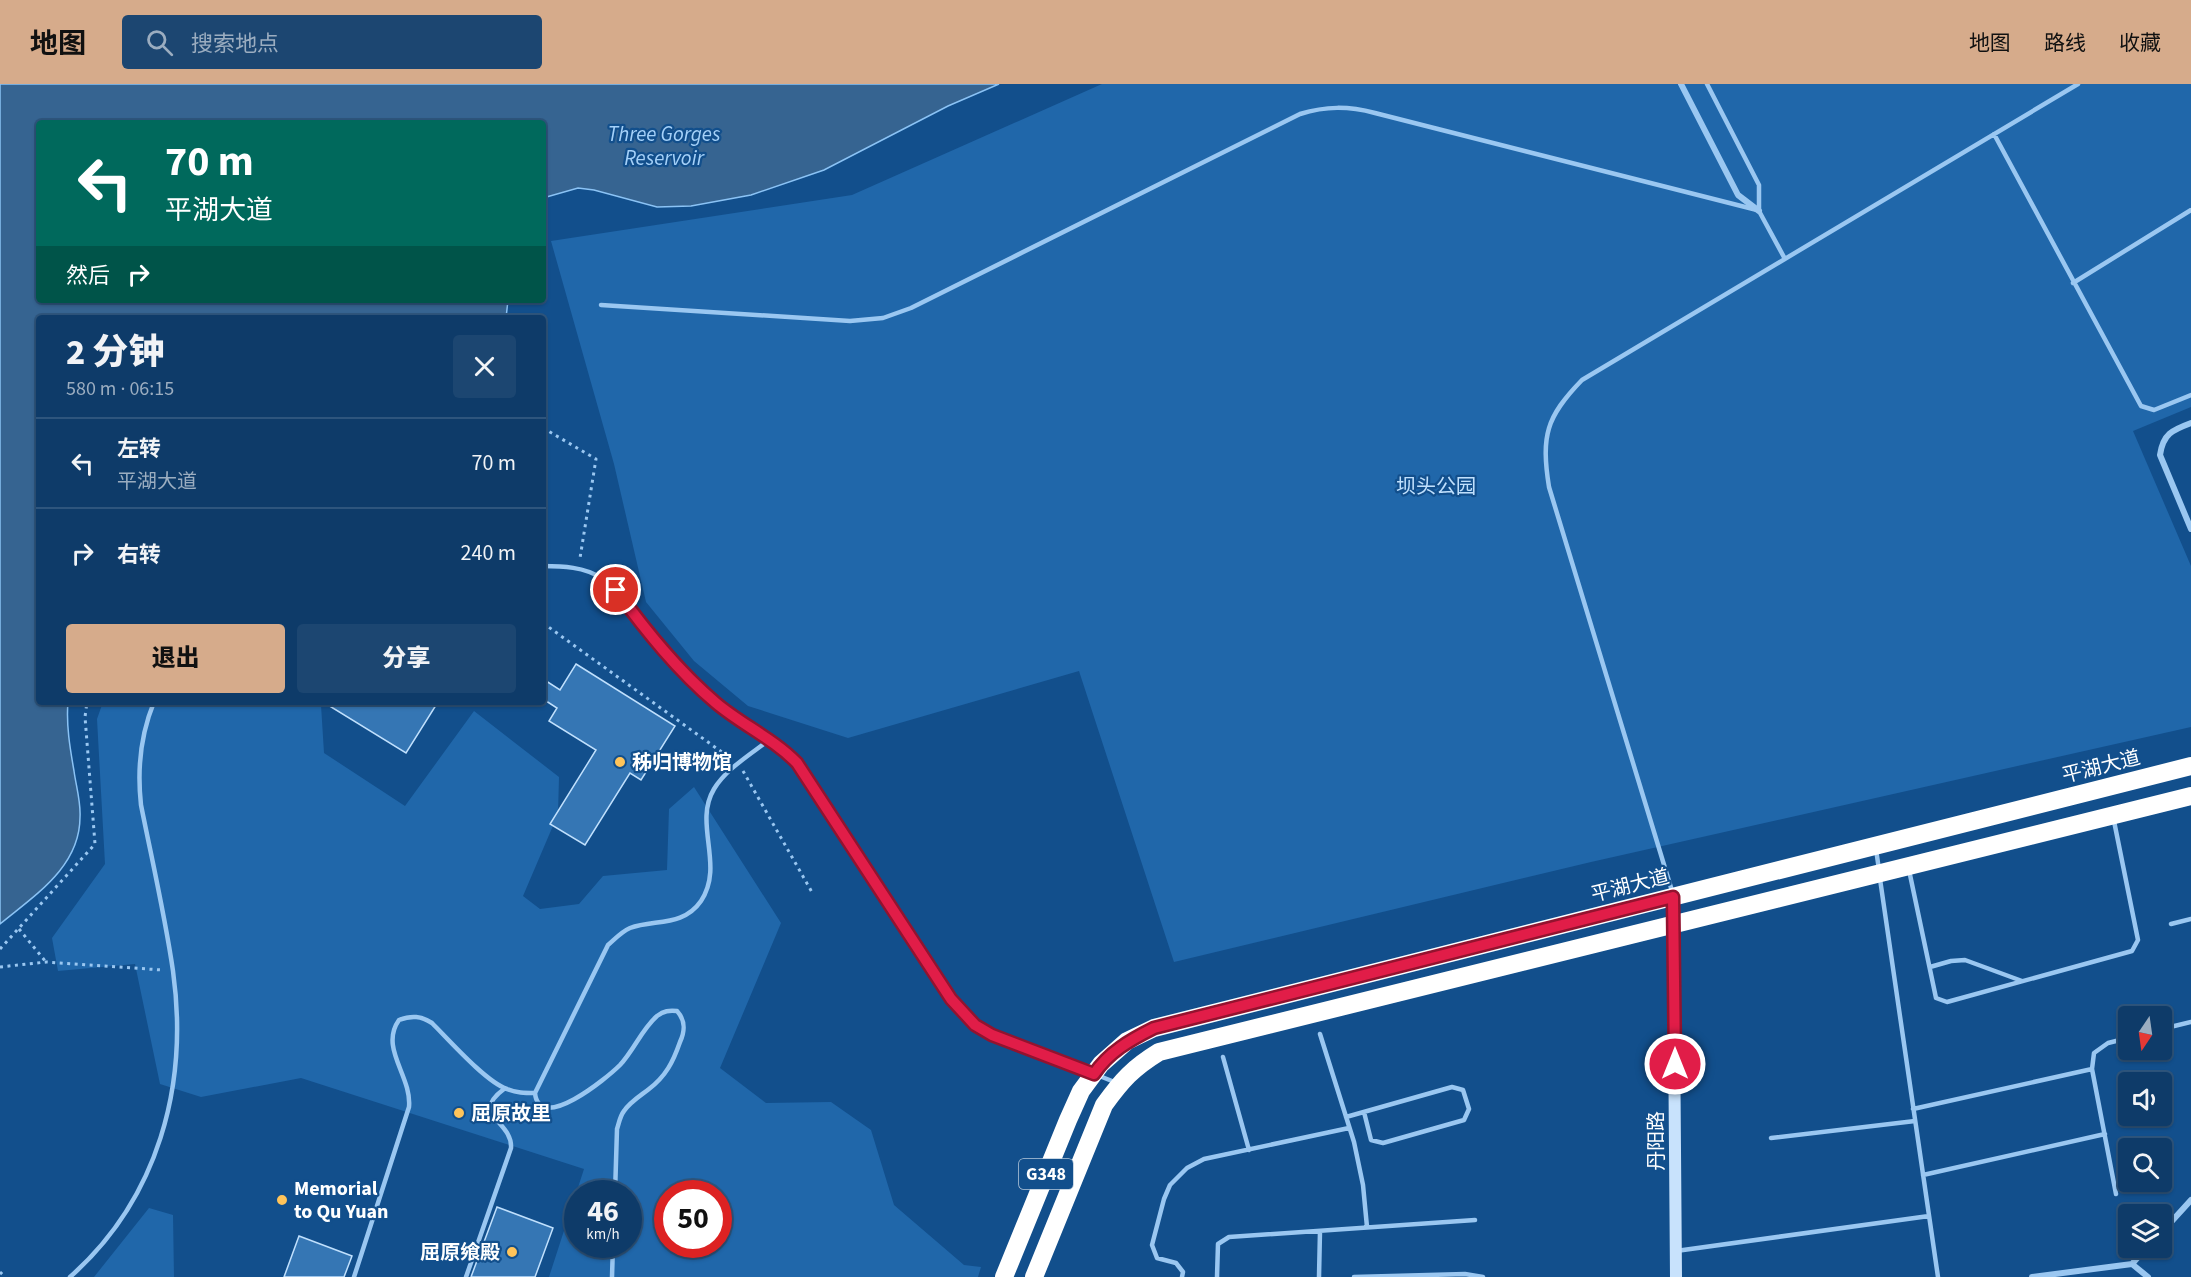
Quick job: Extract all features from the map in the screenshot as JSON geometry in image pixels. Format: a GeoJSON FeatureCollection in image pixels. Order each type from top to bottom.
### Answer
{"type":"FeatureCollection","features":[{"type":"Feature","properties":{"kind":"highway","name":"平湖大道"},"geometry":{"type":"LineString","coordinates":[[1094,1074],[1101,1064],[1127,1041],[1154,1028],[2191,766]]}},
{"type":"Feature","properties":{"kind":"highway","name":"G348"},"geometry":{"type":"LineString","coordinates":[[1034,1277],[1104,1106],[1119,1084],[1138,1065],[1159,1052],[2191,796]]}},
{"type":"Feature","properties":{"kind":"highway","name":"G348"},"geometry":{"type":"LineString","coordinates":[[1004,1277],[1068,1120],[1081,1091],[1094,1074]]}},
{"type":"Feature","properties":{"kind":"main road","name":"丹阳路"},"geometry":{"type":"LineString","coordinates":[[1673,897],[1676,1277]]}},
{"type":"Feature","properties":{"kind":"street"},"geometry":{"type":"LineString","coordinates":[[1681,84],[1738,195],[1759,211]]}},
{"type":"Feature","properties":{"kind":"street"},"geometry":{"type":"LineString","coordinates":[[2191,423],[2167,435],[2161,444],[2160,455],[2191,529]]}},
{"type":"Feature","properties":{"kind":"street"},"geometry":{"type":"LineString","coordinates":[[2172,1221],[2191,1200]]}},
{"type":"Feature","properties":{"kind":"street"},"geometry":{"type":"LineString","coordinates":[[2032,1277],[2132,1264],[2137,1258]]}},
{"type":"Feature","properties":{"kind":"street"},"geometry":{"type":"LineString","coordinates":[[2132,1264],[2148,1277]]}},
{"type":"Feature","properties":{"kind":"lane"},"geometry":{"type":"LineString","coordinates":[[1707,84],[1760,185],[1759,211],[1785,259]]}},
{"type":"Feature","properties":{"kind":"lane"},"geometry":{"type":"LineString","coordinates":[[1673,897],[1549,488],[1544,459],[1547,430],[1561,402],[1582,380],[2078,84]]}},
{"type":"Feature","properties":{"kind":"lane"},"geometry":{"type":"LineString","coordinates":[[601,305],[850,321],[883,318],[911,308],[1300,114],[1336,107],[1375,112],[1759,211]]}},
{"type":"Feature","properties":{"kind":"lane"},"geometry":{"type":"LineString","coordinates":[[1994,134],[2141,406],[2154,410],[2191,395]]}},
{"type":"Feature","properties":{"kind":"lane"},"geometry":{"type":"LineString","coordinates":[[2073,283],[2191,210]]}},
{"type":"Feature","properties":{"kind":"lane"},"geometry":{"type":"LineString","coordinates":[[546,566],[578,569],[599,576],[616,590],[692,681],[735,717],[785,750],[808,777],[951,999],[975,1025],[992,1035],[1119,1084]]}},
{"type":"Feature","properties":{"kind":"lane"},"geometry":{"type":"LineString","coordinates":[[70,1277],[99,1248],[134,1203],[157,1149],[166,1120],[175,1060],[177,1030],[173,970],[138,782],[143,735],[153,705]]}},
{"type":"Feature","properties":{"kind":"lane"},"geometry":{"type":"LineString","coordinates":[[615,1180],[617,1129],[620,1119],[624,1110],[658,1082],[671,1066],[684,1031],[682,1017],[677,1011],[663,1011],[620,1064],[607,1076],[564,1104],[548,1109],[540,1107],[535,1093],[608,945],[629,929],[658,924],[689,914],[701,901],[709,884],[711,864],[705,818],[708,804],[722,777],[769,740]]}},
{"type":"Feature","properties":{"kind":"lane"},"geometry":{"type":"LineString","coordinates":[[1908,866],[1936,998],[1947,1002],[2132,951],[2138,940],[2112,815]]}},
{"type":"Feature","properties":{"kind":"lane"},"geometry":{"type":"LineString","coordinates":[[1876,846],[1938,1277]]}},
{"type":"Feature","properties":{"kind":"lane"},"geometry":{"type":"LineString","coordinates":[[2171,924],[2191,919]]}},
{"type":"Feature","properties":{"kind":"lane"},"geometry":{"type":"LineString","coordinates":[[1930,967],[1965,960],[2024,981]]}},
{"type":"Feature","properties":{"kind":"lane"},"geometry":{"type":"LineString","coordinates":[[354,1277],[409,1107],[409,1093],[392,1042],[395,1026],[399,1020],[416,1016],[432,1023],[488,1078],[504,1089],[535,1093]]}},
{"type":"Feature","properties":{"kind":"lane"},"geometry":{"type":"LineString","coordinates":[[2172,1027],[2191,1022]]}},
{"type":"Feature","properties":{"kind":"lane"},"geometry":{"type":"LineString","coordinates":[[1320,1034],[1346,1117],[1363,1185],[1367,1227]]}},
{"type":"Feature","properties":{"kind":"lane"},"geometry":{"type":"LineString","coordinates":[[2116,1194],[2092,1069],[2094,1053],[2108,1043],[2118,1040]]}},
{"type":"Feature","properties":{"kind":"lane"},"geometry":{"type":"LineString","coordinates":[[1223,1057],[1249,1150]]}},
{"type":"Feature","properties":{"kind":"lane"},"geometry":{"type":"LineString","coordinates":[[1913,1109],[2092,1069]]}},
{"type":"Feature","properties":{"kind":"lane"},"geometry":{"type":"LineString","coordinates":[[1346,1117],[1364,1112],[1452,1088],[1463,1090],[1469,1109],[1464,1120],[1383,1143],[1371,1140],[1364,1112]]}},
{"type":"Feature","properties":{"kind":"lane"},"geometry":{"type":"LineString","coordinates":[[466,1277],[511,1148],[510,1137],[490,1110],[489,1104],[493,1097],[504,1089]]}},
{"type":"Feature","properties":{"kind":"lane"},"geometry":{"type":"LineString","coordinates":[[1771,1138],[1915,1121]]}},
{"type":"Feature","properties":{"kind":"lane"},"geometry":{"type":"LineString","coordinates":[[1182,1277],[1183,1272],[1176,1263],[1158,1258],[1152,1245],[1170,1185],[1187,1168],[1204,1159],[1349,1128]]}},
{"type":"Feature","properties":{"kind":"lane"},"geometry":{"type":"LineString","coordinates":[[1923,1175],[2104,1134]]}},
{"type":"Feature","properties":{"kind":"lane"},"geometry":{"type":"LineString","coordinates":[[1676,1251],[1929,1216]]}},
{"type":"Feature","properties":{"kind":"lane"},"geometry":{"type":"LineString","coordinates":[[1217,1277],[1218,1244],[1229,1237],[1475,1220]]}},
{"type":"Feature","properties":{"kind":"lane"},"geometry":{"type":"LineString","coordinates":[[1319,1277],[1320,1231]]}},
{"type":"Feature","properties":{"kind":"lane"},"geometry":{"type":"LineString","coordinates":[[612,1277],[613,1258]]}},
{"type":"Feature","properties":{"kind":"lane"},"geometry":{"type":"LineString","coordinates":[[1354,1277],[1466,1274],[1483,1277]]}},
{"type":"Feature","properties":{"kind":"path"},"geometry":{"type":"LineString","coordinates":[[546,430],[596,459],[578,569]]}},
{"type":"Feature","properties":{"kind":"path"},"geometry":{"type":"LineString","coordinates":[[546,625],[739,764],[813,894]]}},
{"type":"Feature","properties":{"kind":"path"},"geometry":{"type":"LineString","coordinates":[[0,949],[95,844],[85,717],[87,705]]}},
{"type":"Feature","properties":{"kind":"path"},"geometry":{"type":"LineString","coordinates":[[19,929],[46,962]]}},
{"type":"Feature","properties":{"kind":"path"},"geometry":{"type":"LineString","coordinates":[[0,967],[46,962],[173,970]]}},
{"type":"Feature","properties":{"kind":"path"},"geometry":{"type":"LineString","coordinates":[[0,1272],[5,1277]]}},
{"type":"Feature","properties":{"kind":"green space","name":"坝头公园"},"geometry":{"type":"Polygon","coordinates":[[[1102,84],[2191,84],[2191,407],[2133,431],[2191,566],[2191,727],[1591,862],[1174,962],[1079,671],[848,738],[748,706],[694,661],[646,602],[614,464],[551,241],[852,195],[1102,84]]]}},
{"type":"Feature","properties":{"kind":"green space"},"geometry":{"type":"Polygon","coordinates":[[[102,705],[321,705],[324,753],[405,806],[474,711],[559,777],[558,814],[523,896],[540,909],[579,904],[603,876],[667,870],[669,809],[694,787],[781,923],[720,1068],[766,1103],[831,1102],[871,1130],[894,1205],[964,1265],[981,1267],[978,1277],[549,1277],[564,1231],[564,1258],[642,1258],[642,1180],[580,1180],[584,1169],[301,1078],[201,1097],[160,1084],[135,964],[58,971],[52,938],[105,864],[97,719],[102,705]]]}},
{"type":"Feature","properties":{"kind":"green space"},"geometry":{"type":"Polygon","coordinates":[[[149,1208],[173,1215],[174,1277],[94,1277],[149,1208]]]}},
{"type":"Feature","properties":{"kind":"water","name":"Three Gorges Reservoir"},"geometry":{"type":"Polygon","coordinates":[[[0,84],[999,84],[948,106],[824,170],[751,195],[691,206],[657,207],[578,188],[546,197],[546,120],[36,120],[36,303],[508,303],[506,315],[36,315],[36,705],[68,705],[69,736],[80,817],[78,835],[64,865],[41,891],[0,924],[0,84]]]}},
{"type":"Feature","properties":{"kind":"building","name":"秭归博物馆"},"geometry":{"type":"Polygon","coordinates":[[[576,664],[675,726],[641,780],[630,773],[585,845],[550,824],[596,750],[549,721],[557,708],[546,701],[546,681],[560,690],[576,664]]]}},
{"type":"Feature","properties":{"kind":"building"},"geometry":{"type":"Polygon","coordinates":[[[328,705],[436,705],[406,753],[328,705]]]}},
{"type":"Feature","properties":{"kind":"building","name":"屈原飨殿"},"geometry":{"type":"Polygon","coordinates":[[[497,1207],[553,1228],[535,1277],[471,1277],[497,1207]]]}},
{"type":"Feature","properties":{"kind":"building"},"geometry":{"type":"Polygon","coordinates":[[[299,1236],[352,1256],[344,1277],[284,1277],[299,1236]]]}},
{"type":"Feature","properties":{"kind":"place","name":"秭归博物馆"},"geometry":{"type":"Point","coordinates":[620,762]}},
{"type":"Feature","properties":{"kind":"place","name":"屈原故里"},"geometry":{"type":"Point","coordinates":[459,1113]}},
{"type":"Feature","properties":{"kind":"place","name":"Memorial to Qu Yuan"},"geometry":{"type":"Point","coordinates":[282,1200]}},
{"type":"Feature","properties":{"kind":"place","name":"屈原飨殿"},"geometry":{"type":"Point","coordinates":[512,1252]}},
{"type":"Feature","properties":{"kind":"route"},"geometry":{"type":"LineString","coordinates":[[616,590],[670,657],[700,689],[753,730],[785,750],[797,763],[951,999],[975,1025],[1010,1044],[1094,1074],[1101,1064],[1127,1041],[1154,1028],[1673,897],[1675,1064]]}}]}
